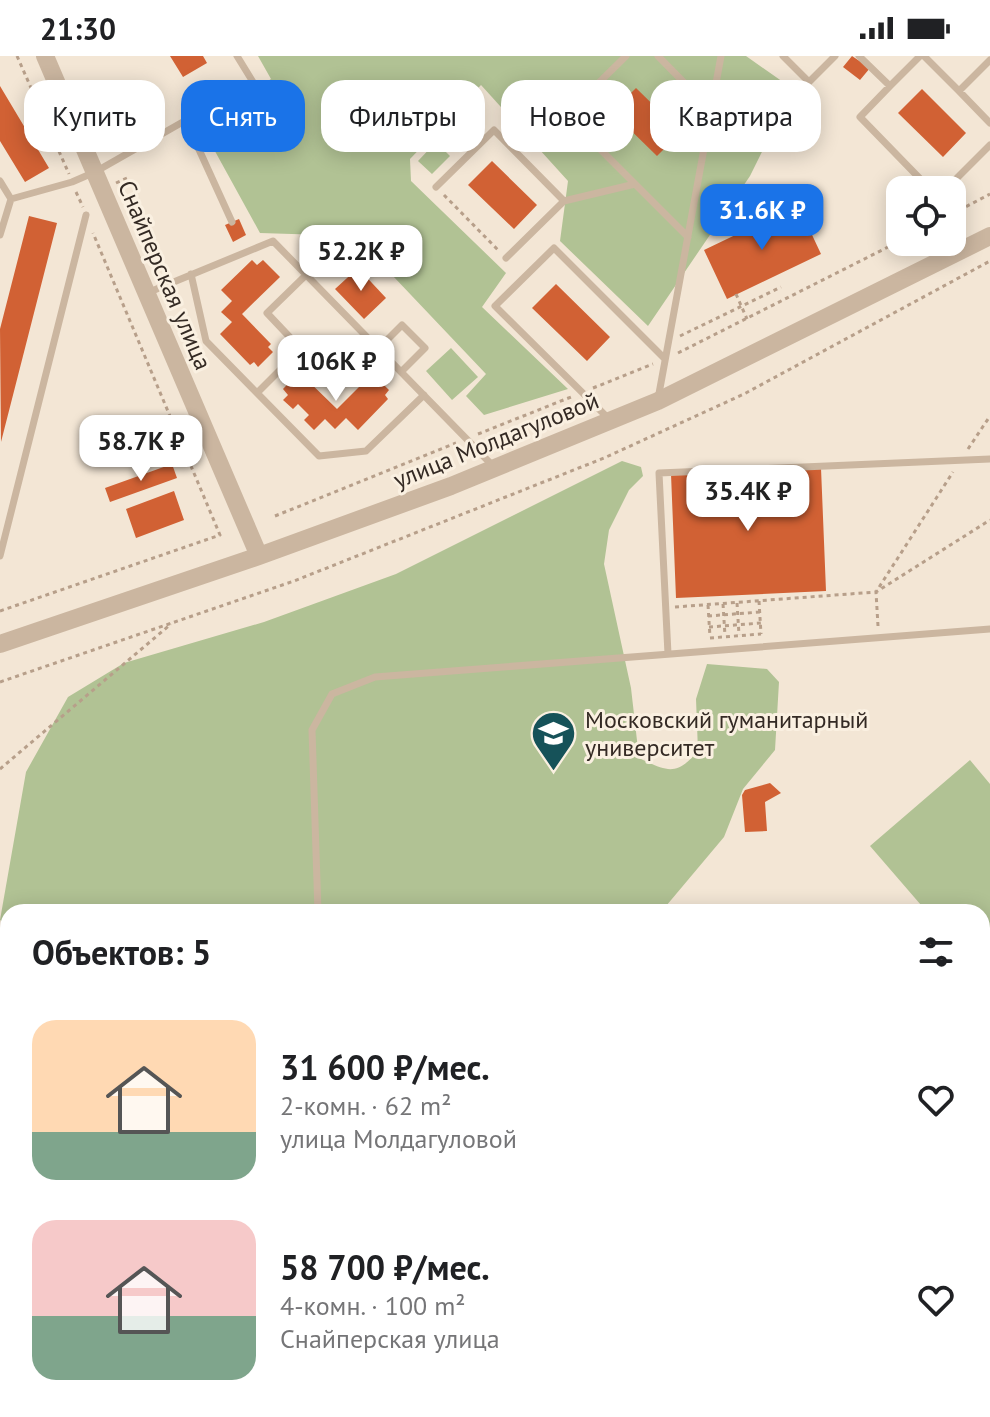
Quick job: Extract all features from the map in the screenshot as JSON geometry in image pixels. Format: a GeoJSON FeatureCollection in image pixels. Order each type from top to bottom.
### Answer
{"type":"FeatureCollection","features":[{"type":"Feature","properties":{"kind":"street","name":"Снайперская улица"},"geometry":{"type":"LineString","coordinates":[[45,56],[259,556]]}},
{"type":"Feature","properties":{"kind":"street","name":"улица Молдагуловой"},"geometry":{"type":"LineString","coordinates":[[0,644],[259,556],[495,468],[610,421],[658,401],[990,236]]}},
{"type":"Feature","properties":{"kind":"lane"},"geometry":{"type":"LineString","coordinates":[[237,56],[252,80]]}},
{"type":"Feature","properties":{"kind":"lane"},"geometry":{"type":"LineString","coordinates":[[626,56],[566,115],[688,237]]}},
{"type":"Feature","properties":{"kind":"lane"},"geometry":{"type":"LineString","coordinates":[[658,56],[682,80]]}},
{"type":"Feature","properties":{"kind":"lane"},"geometry":{"type":"LineString","coordinates":[[717,80],[721,56]]}},
{"type":"Feature","properties":{"kind":"lane"},"geometry":{"type":"LineString","coordinates":[[783,56],[809,82],[835,56]]}},
{"type":"Feature","properties":{"kind":"lane"},"geometry":{"type":"LineString","coordinates":[[859,56],[890,86]]}},
{"type":"Feature","properties":{"kind":"lane"},"geometry":{"type":"LineString","coordinates":[[917,176],[860,117],[890,86],[927,57],[990,123]]}},
{"type":"Feature","properties":{"kind":"lane"},"geometry":{"type":"LineString","coordinates":[[959,91],[990,60]]}},
{"type":"Feature","properties":{"kind":"lane"},"geometry":{"type":"LineString","coordinates":[[11,199],[72,182],[95,172],[181,124]]}},
{"type":"Feature","properties":{"kind":"lane"},"geometry":{"type":"LineString","coordinates":[[436,187],[494,130],[564,201]]}},
{"type":"Feature","properties":{"kind":"lane"},"geometry":{"type":"LineString","coordinates":[[959,176],[990,145]]}},
{"type":"Feature","properties":{"kind":"lane"},"geometry":{"type":"LineString","coordinates":[[200,152],[232,222]]}},
{"type":"Feature","properties":{"kind":"lane"},"geometry":{"type":"LineString","coordinates":[[658,401],[703,152]]}},
{"type":"Feature","properties":{"kind":"lane"},"geometry":{"type":"LineString","coordinates":[[0,181],[11,199],[1,237]]}},
{"type":"Feature","properties":{"kind":"lane"},"geometry":{"type":"LineString","coordinates":[[506,258],[564,201],[635,184]]}},
{"type":"Feature","properties":{"kind":"lane"},"geometry":{"type":"LineString","coordinates":[[0,556],[86,215]]}},
{"type":"Feature","properties":{"kind":"lane"},"geometry":{"type":"LineString","coordinates":[[146,293],[273,241],[495,468]]}},
{"type":"Feature","properties":{"kind":"lane"},"geometry":{"type":"LineString","coordinates":[[610,421],[495,306],[554,248],[665,359]]}},
{"type":"Feature","properties":{"kind":"lane"},"geometry":{"type":"LineString","coordinates":[[191,274],[206,341],[319,456],[366,451],[424,395]]}},
{"type":"Feature","properties":{"kind":"lane"},"geometry":{"type":"LineString","coordinates":[[257,393],[301,349],[267,313],[306,275]]}},
{"type":"Feature","properties":{"kind":"lane"},"geometry":{"type":"LineString","coordinates":[[338,389],[402,325],[425,348],[401,372]]}},
{"type":"Feature","properties":{"kind":"lane"},"geometry":{"type":"LineString","coordinates":[[668,654],[659,473],[990,459]]}},
{"type":"Feature","properties":{"kind":"lane"},"geometry":{"type":"LineString","coordinates":[[318,904],[312,730],[332,694],[375,677],[990,629]]}},
{"type":"Feature","properties":{"kind":"path"},"geometry":{"type":"LineString","coordinates":[[0,611],[220,535],[17,56]]}},
{"type":"Feature","properties":{"kind":"path"},"geometry":{"type":"LineString","coordinates":[[436,187],[506,258]]}},
{"type":"Feature","properties":{"kind":"path"},"geometry":{"type":"LineString","coordinates":[[966,207],[990,194]]}},
{"type":"Feature","properties":{"kind":"path"},"geometry":{"type":"LineString","coordinates":[[0,682],[294,581],[604,458],[744,394],[990,261]]}},
{"type":"Feature","properties":{"kind":"path"},"geometry":{"type":"LineString","coordinates":[[669,341],[781,287]]}},
{"type":"Feature","properties":{"kind":"path"},"geometry":{"type":"LineString","coordinates":[[736,294],[747,319]]}},
{"type":"Feature","properties":{"kind":"path"},"geometry":{"type":"LineString","coordinates":[[301,349],[338,389]]}},
{"type":"Feature","properties":{"kind":"path"},"geometry":{"type":"LineString","coordinates":[[879,638],[876,592],[990,416]]}},
{"type":"Feature","properties":{"kind":"path"},"geometry":{"type":"LineString","coordinates":[[666,608],[876,592],[990,520]]}},
{"type":"Feature","properties":{"kind":"path"},"geometry":{"type":"LineString","coordinates":[[759,601],[762,647]]}},
{"type":"Feature","properties":{"kind":"path"},"geometry":{"type":"LineString","coordinates":[[737,603],[740,649]]}},
{"type":"Feature","properties":{"kind":"path"},"geometry":{"type":"LineString","coordinates":[[723,604],[726,650]]}},
{"type":"Feature","properties":{"kind":"path"},"geometry":{"type":"LineString","coordinates":[[708,605],[710,651]]}},
{"type":"Feature","properties":{"kind":"path"},"geometry":{"type":"LineString","coordinates":[[708,616],[760,612]]}},
{"type":"Feature","properties":{"kind":"path"},"geometry":{"type":"LineString","coordinates":[[0,769],[176,621]]}},
{"type":"Feature","properties":{"kind":"path"},"geometry":{"type":"LineString","coordinates":[[709,627],[761,623]]}},
{"type":"Feature","properties":{"kind":"path"},"geometry":{"type":"LineString","coordinates":[[710,638],[761,634]]}},
{"type":"Feature","properties":{"kind":"green space"},"geometry":{"type":"Polygon","coordinates":[[[258,56],[746,56],[780,80],[650,80],[650,152],[762,152],[750,176],[648,326],[560,241],[568,181],[542,152],[634,152],[634,80],[501,80],[501,107],[485,89],[485,80],[321,80],[321,152],[417,152],[410,159],[411,181],[506,273],[482,307],[568,389],[484,415],[466,396],[486,374],[355,236],[260,233],[215,152],[305,152],[305,80],[271,79],[258,56]]]}},
{"type":"Feature","properties":{"kind":"green space"},"geometry":{"type":"Polygon","coordinates":[[[427,152],[446,152],[450,156],[432,174],[418,161],[427,152]]]}},
{"type":"Feature","properties":{"kind":"green space"},"geometry":{"type":"Polygon","coordinates":[[[451,348],[478,377],[452,400],[426,371],[451,348]]]}},
{"type":"Feature","properties":{"kind":"green space"},"geometry":{"type":"Polygon","coordinates":[[[622,461],[641,467],[643,476],[629,490],[609,530],[604,564],[631,688],[639,758],[671,769],[683,765],[698,751],[696,699],[707,664],[767,669],[779,682],[775,750],[743,789],[724,837],[668,904],[3,904],[26,772],[68,697],[124,663],[264,622],[396,574],[622,461]]]}},
{"type":"Feature","properties":{"kind":"green space"},"geometry":{"type":"Polygon","coordinates":[[[970,760],[990,784],[990,904],[920,904],[870,846],[970,760]]]}},
{"type":"Feature","properties":{"kind":"building"},"geometry":{"type":"Polygon","coordinates":[[[170,56],[203,56],[207,63],[183,77],[170,56]]]}},
{"type":"Feature","properties":{"kind":"building"},"geometry":{"type":"Polygon","coordinates":[[[852,56],[870,68],[860,80],[843,67],[852,56]]]}},
{"type":"Feature","properties":{"kind":"building"},"geometry":{"type":"Polygon","coordinates":[[[0,86],[24,126],[24,152],[39,152],[49,168],[25,182],[0,141],[0,86]]]}},
{"type":"Feature","properties":{"kind":"building"},"geometry":{"type":"Polygon","coordinates":[[[636,88],[650,102],[650,149],[634,134],[636,88]]]}},
{"type":"Feature","properties":{"kind":"building"},"geometry":{"type":"Polygon","coordinates":[[[922,89],[966,133],[943,157],[898,113],[922,89]]]}},
{"type":"Feature","properties":{"kind":"building"},"geometry":{"type":"Polygon","coordinates":[[[492,161],[537,205],[514,229],[468,185],[492,161]]]}},
{"type":"Feature","properties":{"kind":"building"},"geometry":{"type":"Polygon","coordinates":[[[798,205],[821,254],[727,299],[704,250],[798,205]]]}},
{"type":"Feature","properties":{"kind":"building"},"geometry":{"type":"Polygon","coordinates":[[[29,216],[57,223],[1,442],[0,329],[29,216]]]}},
{"type":"Feature","properties":{"kind":"building"},"geometry":{"type":"Polygon","coordinates":[[[239,219],[246,235],[233,242],[225,225],[239,219]]]}},
{"type":"Feature","properties":{"kind":"building"},"geometry":{"type":"Polygon","coordinates":[[[252,260],[257,265],[263,260],[280,277],[242,314],[271,344],[268,347],[273,352],[258,367],[254,362],[250,365],[220,334],[232,322],[221,312],[232,301],[221,290],[252,260]]]}},
{"type":"Feature","properties":{"kind":"building"},"geometry":{"type":"Polygon","coordinates":[[[358,268],[386,298],[364,319],[335,289],[358,268]]]}},
{"type":"Feature","properties":{"kind":"building"},"geometry":{"type":"Polygon","coordinates":[[[556,284],[610,337],[587,361],[532,308],[556,284]]]}},
{"type":"Feature","properties":{"kind":"building"},"geometry":{"type":"Polygon","coordinates":[[[299,372],[337,409],[367,379],[370,382],[375,376],[389,390],[385,395],[388,399],[358,430],[346,418],[335,429],[325,419],[314,430],[304,420],[309,415],[298,404],[293,409],[283,400],[288,395],[283,389],[299,372]]]}},
{"type":"Feature","properties":{"kind":"building"},"geometry":{"type":"Polygon","coordinates":[[[172,464],[177,478],[110,502],[105,488],[172,464]]]}},
{"type":"Feature","properties":{"kind":"building"},"geometry":{"type":"Polygon","coordinates":[[[821,468],[826,591],[676,598],[671,474],[821,468]]]}},
{"type":"Feature","properties":{"kind":"building"},"geometry":{"type":"Polygon","coordinates":[[[174,491],[184,520],[136,538],[126,509],[174,491]]]}},
{"type":"Feature","properties":{"kind":"building"},"geometry":{"type":"Polygon","coordinates":[[[770,783],[781,793],[765,802],[767,831],[745,832],[742,795],[745,790],[770,783]]]}},
{"type":"Feature","properties":{"kind":"place","name":"Московский гуманитарный университет"},"geometry":{"type":"Point","coordinates":[554,772]}}]}
